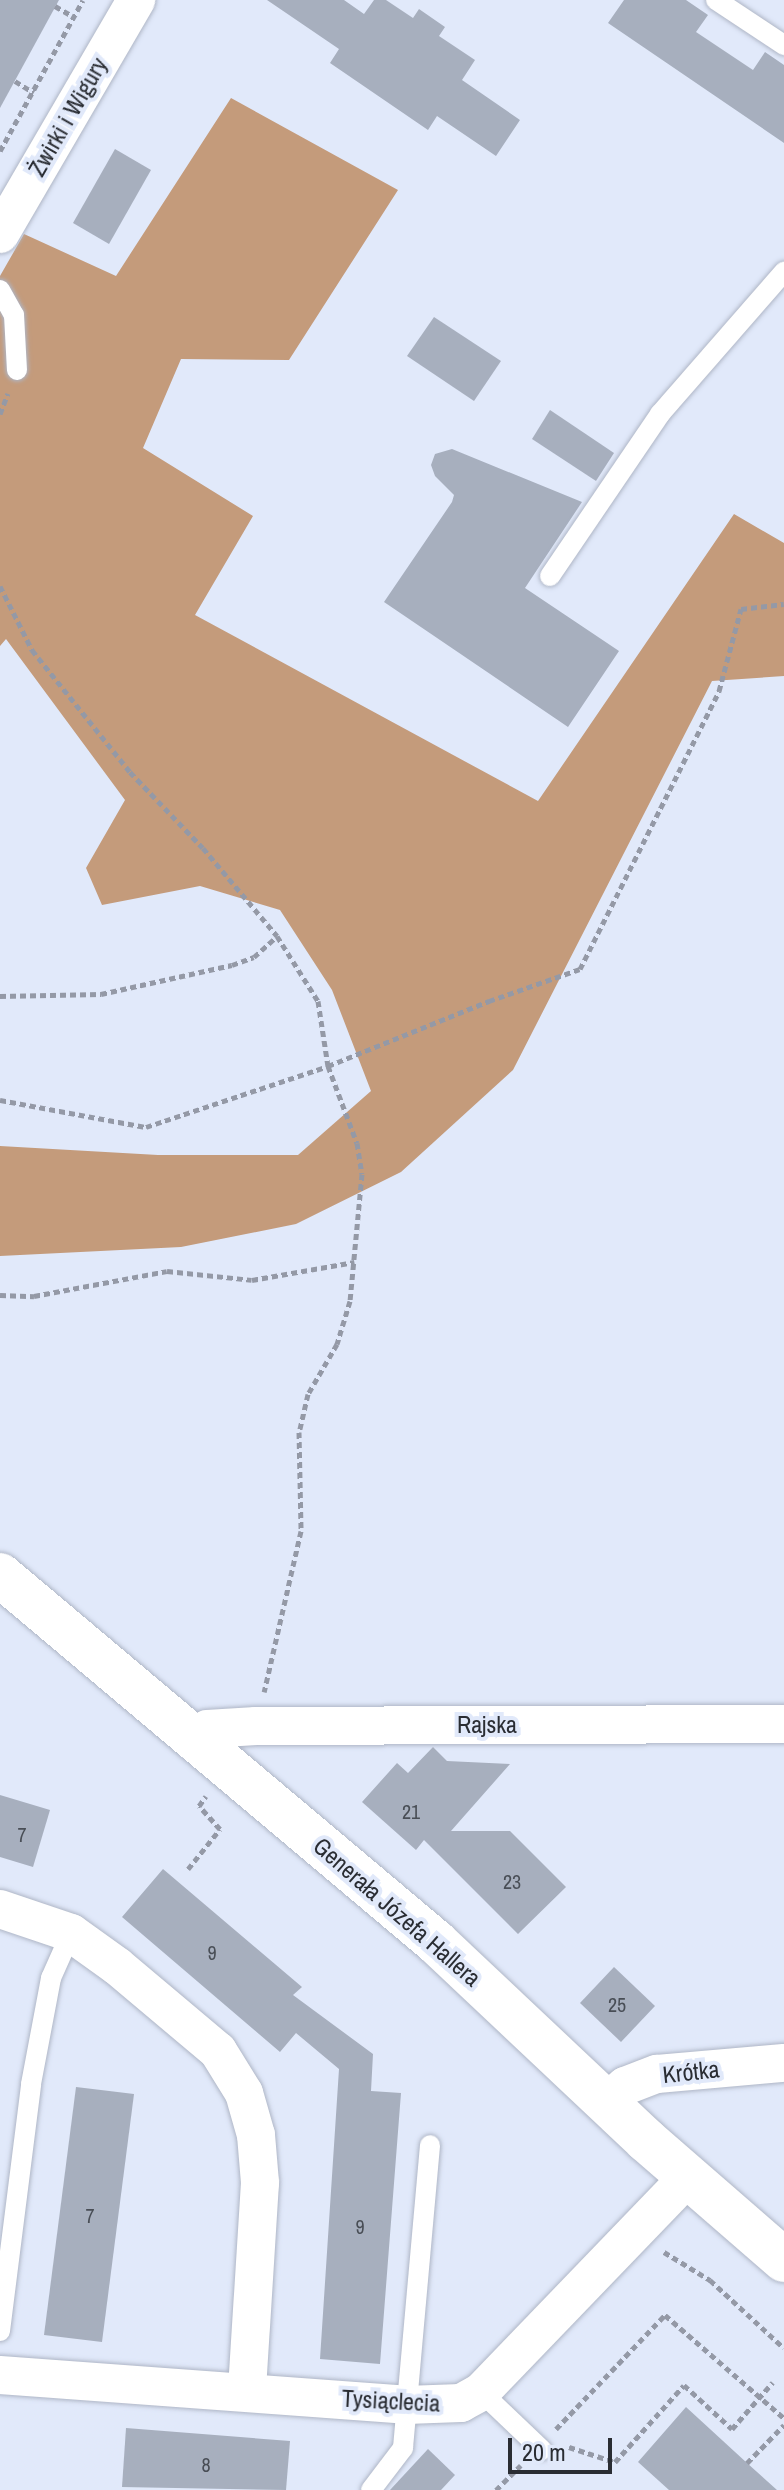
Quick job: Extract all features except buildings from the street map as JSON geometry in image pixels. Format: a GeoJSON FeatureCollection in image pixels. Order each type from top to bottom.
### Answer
{"type":"FeatureCollection","features":[{"type":"Feature","properties":{"kind":"street","name":"Żwirki i Wigury"},"geometry":{"type":"LineString","coordinates":[[0,234],[136,0]]}},
{"type":"Feature","properties":{"kind":"street","name":"Generała Józefa Hallera"},"geometry":{"type":"LineString","coordinates":[[0,1575],[195,1743],[437,1943],[688,2177],[784,2260]]}},
{"type":"Feature","properties":{"kind":"street","name":"Rajska"},"geometry":{"type":"LineString","coordinates":[[195,1743],[207,1729],[256,1726],[784,1724]]}},
{"type":"Feature","properties":{"kind":"street"},"geometry":{"type":"LineString","coordinates":[[0,1909],[71,1933],[117,1966],[218,2051],[244,2093],[256,2135],[260,2183],[247,2391]]}},
{"type":"Feature","properties":{"kind":"street","name":"Krótka"},"geometry":{"type":"LineString","coordinates":[[606,2102],[625,2086],[657,2074],[784,2063]]}},
{"type":"Feature","properties":{"kind":"street","name":"Tysiąclecia"},"geometry":{"type":"LineString","coordinates":[[0,2375],[406,2405],[461,2403],[481,2392],[688,2177]]}},
{"type":"Feature","properties":{"kind":"lane"},"geometry":{"type":"LineString","coordinates":[[716,0],[784,45]]}},
{"type":"Feature","properties":{"kind":"lane"},"geometry":{"type":"LineString","coordinates":[[550,576],[660,414],[784,272]]}},
{"type":"Feature","properties":{"kind":"lane"},"geometry":{"type":"LineString","coordinates":[[0,290],[14,315],[17,370]]}},
{"type":"Feature","properties":{"kind":"lane"},"geometry":{"type":"LineString","coordinates":[[0,2331],[31,2084],[51,1978],[71,1933]]}},
{"type":"Feature","properties":{"kind":"lane"},"geometry":{"type":"LineString","coordinates":[[371,2490],[403,2448],[430,2145]]}},
{"type":"Feature","properties":{"kind":"lane"},"geometry":{"type":"LineString","coordinates":[[481,2392],[543,2444]]}},
{"type":"Feature","properties":{"kind":"path"},"geometry":{"type":"LineString","coordinates":[[0,151],[83,0]]}},
{"type":"Feature","properties":{"kind":"path"},"geometry":{"type":"LineString","coordinates":[[0,586],[32,650],[130,772],[203,848],[277,936],[318,1001],[328,1066],[357,1143],[362,1174],[350,1301],[337,1344],[308,1394],[299,1432],[301,1531],[256,1726]]}},
{"type":"Feature","properties":{"kind":"path"},"geometry":{"type":"LineString","coordinates":[[0,1100],[146,1127],[328,1066],[489,1001],[580,969],[719,691],[741,609],[784,604]]}},
{"type":"Feature","properties":{"kind":"path"},"geometry":{"type":"LineString","coordinates":[[0,996],[101,994],[232,965],[254,957],[277,936]]}},
{"type":"Feature","properties":{"kind":"path"},"geometry":{"type":"LineString","coordinates":[[0,1295],[34,1296],[167,1271],[252,1280],[354,1262]]}},
{"type":"Feature","properties":{"kind":"path"},"geometry":{"type":"LineString","coordinates":[[188,1869],[220,1829],[199,1806]]}},
{"type":"Feature","properties":{"kind":"path"},"geometry":{"type":"LineString","coordinates":[[652,2262],[663,2252],[710,2280],[784,2348]]}},
{"type":"Feature","properties":{"kind":"path"},"geometry":{"type":"LineString","coordinates":[[496,2490],[665,2315],[784,2418]]}},
{"type":"Feature","properties":{"kind":"path"},"geometry":{"type":"LineString","coordinates":[[543,2444],[615,2462],[684,2385],[732,2429],[773,2382]]}},
{"type":"Feature","properties":{"kind":"path"},"geometry":{"type":"LineString","coordinates":[[747,2463],[784,2425]]}},
{"type":"Feature","properties":{"kind":"shaded area"},"geometry":{"type":"Polygon","coordinates":[[[231,98],[398,190],[289,360],[181,359],[143,448],[253,516],[195,615],[538,801],[734,514],[784,543],[784,676],[712,681],[513,1070],[401,1172],[296,1224],[181,1247],[0,1256],[0,1146],[158,1155],[298,1155],[371,1091],[332,990],[280,910],[200,886],[102,905],[86,868],[125,800],[6,639],[0,646],[0,276],[24,234],[116,276],[231,98]]]}}]}
